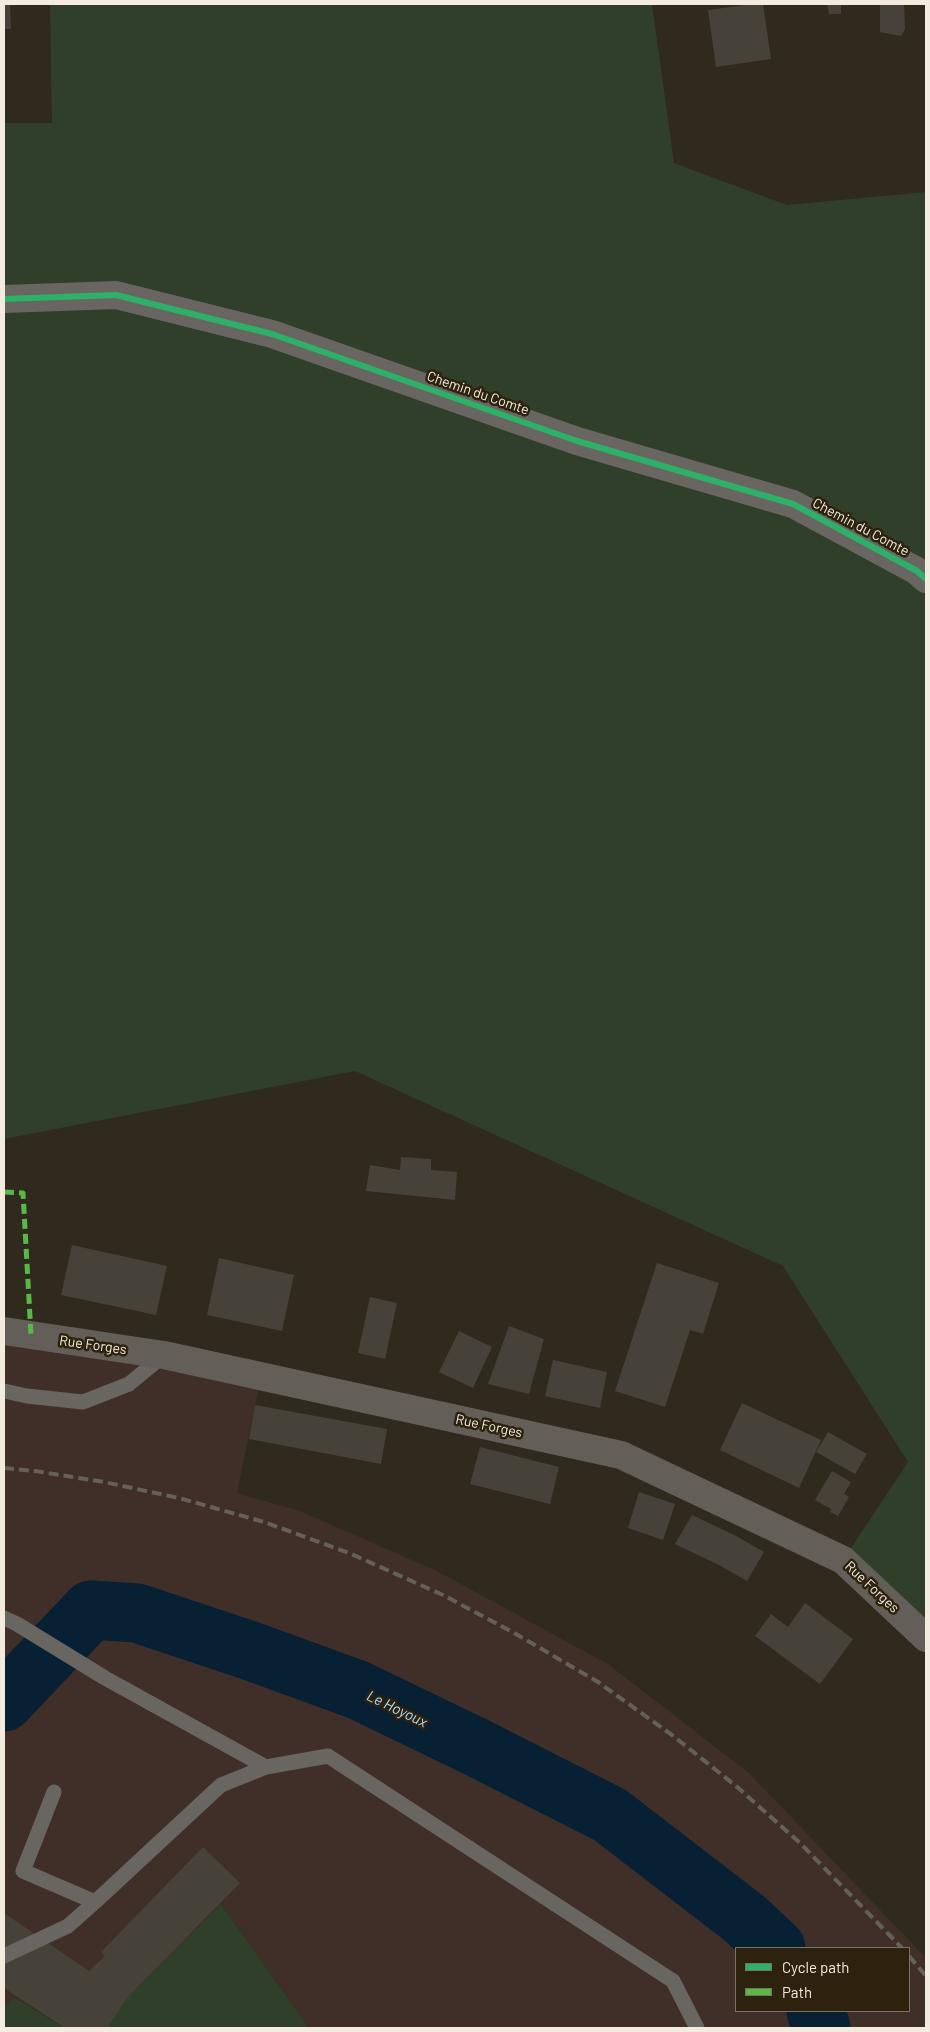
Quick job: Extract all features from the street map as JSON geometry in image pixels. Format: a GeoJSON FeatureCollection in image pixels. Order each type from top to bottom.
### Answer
{"type":"FeatureCollection","features":[{"type":"Feature","properties":{"kind":"main road","name":"Rue Forges"},"geometry":{"type":"LineString","coordinates":[[4,1332],[164,1355],[620,1455],[843,1560],[926,1638]]}},
{"type":"Feature","properties":{"kind":"street","name":"Chemin du Comte"},"geometry":{"type":"LineString","coordinates":[[4,299],[116,295],[272,334],[577,441],[793,504],[917,571],[926,579]]}},
{"type":"Feature","properties":{"kind":"lane"},"geometry":{"type":"LineString","coordinates":[[4,1390],[27,1396],[83,1402],[129,1384],[164,1355]]}},
{"type":"Feature","properties":{"kind":"lane"},"geometry":{"type":"LineString","coordinates":[[10,1621],[104,1678],[266,1767]]}},
{"type":"Feature","properties":{"kind":"lane"},"geometry":{"type":"LineString","coordinates":[[4,1956],[68,1926],[221,1785],[266,1767],[328,1756],[673,1981],[697,2028]]}},
{"type":"Feature","properties":{"kind":"lane"},"geometry":{"type":"LineString","coordinates":[[54,1792],[23,1871],[95,1902]]}},
{"type":"Feature","properties":{"kind":"shaded area"},"geometry":{"type":"Polygon","coordinates":[[[4,1331],[261,1377],[237,1493],[300,1511],[435,1570],[608,1664],[749,1773],[926,1958],[926,2028],[309,2028],[221,1904],[110,2028],[65,2028],[15,1997],[4,2008],[4,1331]]]}},
{"type":"Feature","properties":{"kind":"green space"},"geometry":{"type":"Polygon","coordinates":[[[50,4],[652,4],[674,163],[787,205],[926,192],[926,1638],[843,1560],[908,1462],[783,1266],[355,1071],[4,1139],[4,123],[52,123],[50,4]]]}},
{"type":"Feature","properties":{"kind":"green space"},"geometry":{"type":"Polygon","coordinates":[[[221,1904],[309,2028],[106,2028],[126,1999],[221,1904]]]}},
{"type":"Feature","properties":{"kind":"green space"},"geometry":{"type":"Polygon","coordinates":[[[14,1997],[65,2028],[4,2028],[4,2008],[14,1997]]]}},
{"type":"Feature","properties":{"kind":"building"},"geometry":{"type":"Polygon","coordinates":[[[4,4],[10,4],[11,29],[4,29],[4,4]]]}},
{"type":"Feature","properties":{"kind":"building"},"geometry":{"type":"Polygon","coordinates":[[[763,4],[771,59],[716,67],[708,10],[763,4]]]}},
{"type":"Feature","properties":{"kind":"building"},"geometry":{"type":"Polygon","coordinates":[[[827,4],[841,4],[841,14],[829,14],[827,4]]]}},
{"type":"Feature","properties":{"kind":"building"},"geometry":{"type":"Polygon","coordinates":[[[880,4],[904,4],[905,29],[901,36],[880,32],[880,4]]]}},
{"type":"Feature","properties":{"kind":"building"},"geometry":{"type":"Polygon","coordinates":[[[401,1157],[431,1159],[431,1170],[457,1172],[455,1200],[366,1191],[370,1165],[400,1170],[401,1157]]]}},
{"type":"Feature","properties":{"kind":"building"},"geometry":{"type":"Polygon","coordinates":[[[72,1245],[167,1266],[156,1315],[61,1295],[72,1245]]]}},
{"type":"Feature","properties":{"kind":"building"},"geometry":{"type":"Polygon","coordinates":[[[219,1258],[294,1275],[282,1331],[207,1315],[219,1258]]]}},
{"type":"Feature","properties":{"kind":"building"},"geometry":{"type":"Polygon","coordinates":[[[657,1263],[719,1283],[703,1334],[690,1330],[665,1407],[615,1391],[657,1263]]]}},
{"type":"Feature","properties":{"kind":"building"},"geometry":{"type":"Polygon","coordinates":[[[370,1297],[397,1303],[385,1359],[358,1353],[370,1297]]]}},
{"type":"Feature","properties":{"kind":"building"},"geometry":{"type":"Polygon","coordinates":[[[509,1326],[544,1339],[529,1394],[488,1384],[509,1326]]]}},
{"type":"Feature","properties":{"kind":"building"},"geometry":{"type":"Polygon","coordinates":[[[459,1331],[492,1347],[473,1388],[439,1372],[459,1331]]]}},
{"type":"Feature","properties":{"kind":"building"},"geometry":{"type":"Polygon","coordinates":[[[553,1360],[607,1372],[600,1408],[545,1396],[553,1360]]]}},
{"type":"Feature","properties":{"kind":"building"},"geometry":{"type":"Polygon","coordinates":[[[742,1403],[821,1440],[799,1488],[720,1450],[742,1403]]]}},
{"type":"Feature","properties":{"kind":"building"},"geometry":{"type":"Polygon","coordinates":[[[255,1405],[387,1429],[381,1464],[249,1439],[255,1405]]]}},
{"type":"Feature","properties":{"kind":"building"},"geometry":{"type":"Polygon","coordinates":[[[828,1432],[867,1454],[855,1474],[816,1452],[828,1432]]]}},
{"type":"Feature","properties":{"kind":"building"},"geometry":{"type":"Polygon","coordinates":[[[480,1447],[559,1467],[550,1504],[470,1484],[480,1447]]]}},
{"type":"Feature","properties":{"kind":"building"},"geometry":{"type":"Polygon","coordinates":[[[832,1471],[851,1482],[844,1494],[849,1497],[838,1516],[830,1512],[831,1509],[815,1500],[832,1471]]]}},
{"type":"Feature","properties":{"kind":"building"},"geometry":{"type":"Polygon","coordinates":[[[639,1492],[675,1504],[663,1540],[628,1528],[639,1492]]]}},
{"type":"Feature","properties":{"kind":"building"},"geometry":{"type":"Polygon","coordinates":[[[692,1515],[764,1552],[747,1581],[675,1544],[692,1515]]]}},
{"type":"Feature","properties":{"kind":"building"},"geometry":{"type":"Polygon","coordinates":[[[805,1603],[853,1639],[820,1684],[755,1636],[771,1614],[788,1627],[805,1603]]]}},
{"type":"Feature","properties":{"kind":"building"},"geometry":{"type":"Polygon","coordinates":[[[203,1847],[240,1883],[128,1997],[107,2028],[65,2028],[4,1988],[4,1913],[89,1971],[105,1956],[101,1952],[203,1847]]]}},
{"type":"Feature","properties":{"kind":"waterway","name":"Le Hoyoux"},"geometry":{"type":"LineString","coordinates":[[4,1702],[91,1610],[137,1613],[251,1651],[358,1690],[610,1815],[745,1919],[775,1947]]}},
{"type":"Feature","properties":{"kind":"waterway","name":"Le Hoyoux"},"geometry":{"type":"LineString","coordinates":[[816,2012],[821,2028]]}},
{"type":"Feature","properties":{"kind":"railway"},"geometry":{"type":"LineString","coordinates":[[4,1468],[104,1482],[179,1498],[264,1522],[349,1553],[443,1595],[516,1634],[598,1682],[672,1735],[736,1786],[800,1843],[901,1947]]}},
{"type":"Feature","properties":{"kind":"railway"},"geometry":{"type":"LineString","coordinates":[[910,1957],[926,1976]]}},
{"type":"Feature","properties":{"kind":"marked path"},"geometry":{"type":"LineString","coordinates":[[4,1192],[23,1193],[31,1335]]}},
{"type":"Feature","properties":{"kind":"cycle path"},"geometry":{"type":"LineString","coordinates":[[4,299],[116,295],[272,334],[577,441],[793,504],[917,571],[926,579]]}}]}
